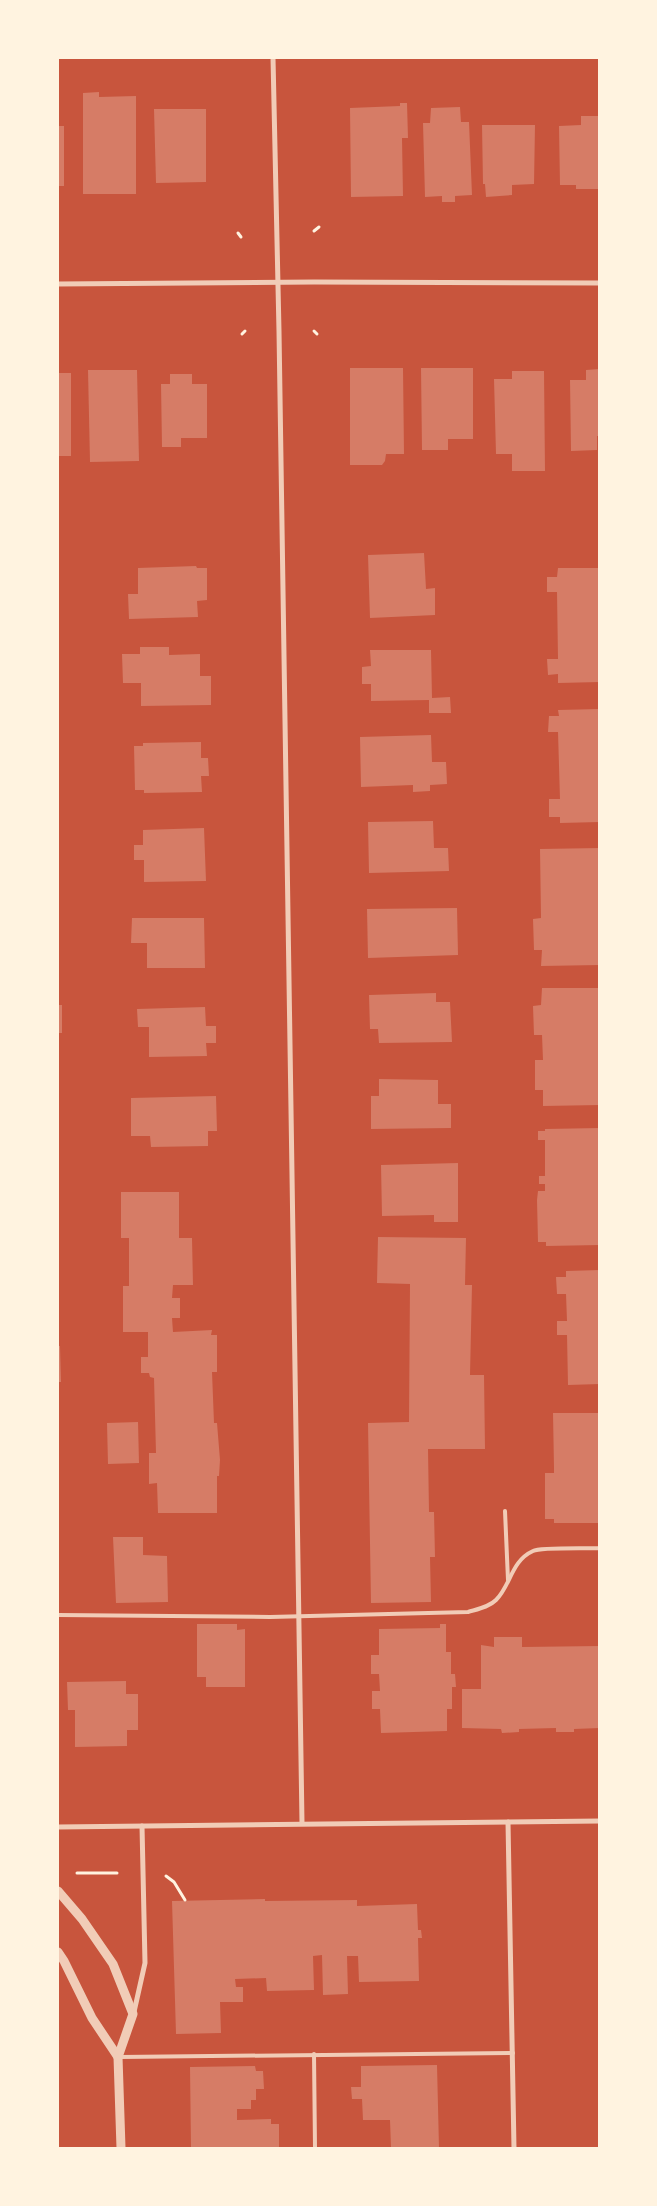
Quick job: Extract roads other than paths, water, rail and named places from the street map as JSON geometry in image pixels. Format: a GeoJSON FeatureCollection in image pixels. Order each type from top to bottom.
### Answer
{"type":"FeatureCollection","features":[{"type":"Feature","properties":{"kind":"street"},"geometry":{"type":"LineString","coordinates":[[274,58],[302,1823]]}},
{"type":"Feature","properties":{"kind":"street"},"geometry":{"type":"LineString","coordinates":[[58,284],[279,282],[600,283]]}},
{"type":"Feature","properties":{"kind":"street"},"geometry":{"type":"LineString","coordinates":[[58,1827],[600,1821]]}},
{"type":"Feature","properties":{"kind":"street"},"geometry":{"type":"LineString","coordinates":[[508,1822],[514,2148]]}},
{"type":"Feature","properties":{"kind":"street"},"geometry":{"type":"LineString","coordinates":[[120,2148],[118,2057],[134,2014],[145,1963],[142,1826]]}},
{"type":"Feature","properties":{"kind":"street"},"geometry":{"type":"LineString","coordinates":[[58,1891],[82,1920],[113,1964],[134,2014]]}},
{"type":"Feature","properties":{"kind":"street"},"geometry":{"type":"LineString","coordinates":[[58,1952],[92,2018],[118,2057]]}},
{"type":"Feature","properties":{"kind":"lane"},"geometry":{"type":"LineString","coordinates":[[505,1511],[508,1580]]}},
{"type":"Feature","properties":{"kind":"lane"},"geometry":{"type":"LineString","coordinates":[[58,1614],[299,1616],[468,1612],[483,1608],[495,1601],[503,1591],[518,1562],[534,1550],[600,1548]]}},
{"type":"Feature","properties":{"kind":"lane"},"geometry":{"type":"LineString","coordinates":[[118,2057],[512,2053]]}},
{"type":"Feature","properties":{"kind":"lane"},"geometry":{"type":"LineString","coordinates":[[314,2054],[315,2148]]}}]}
